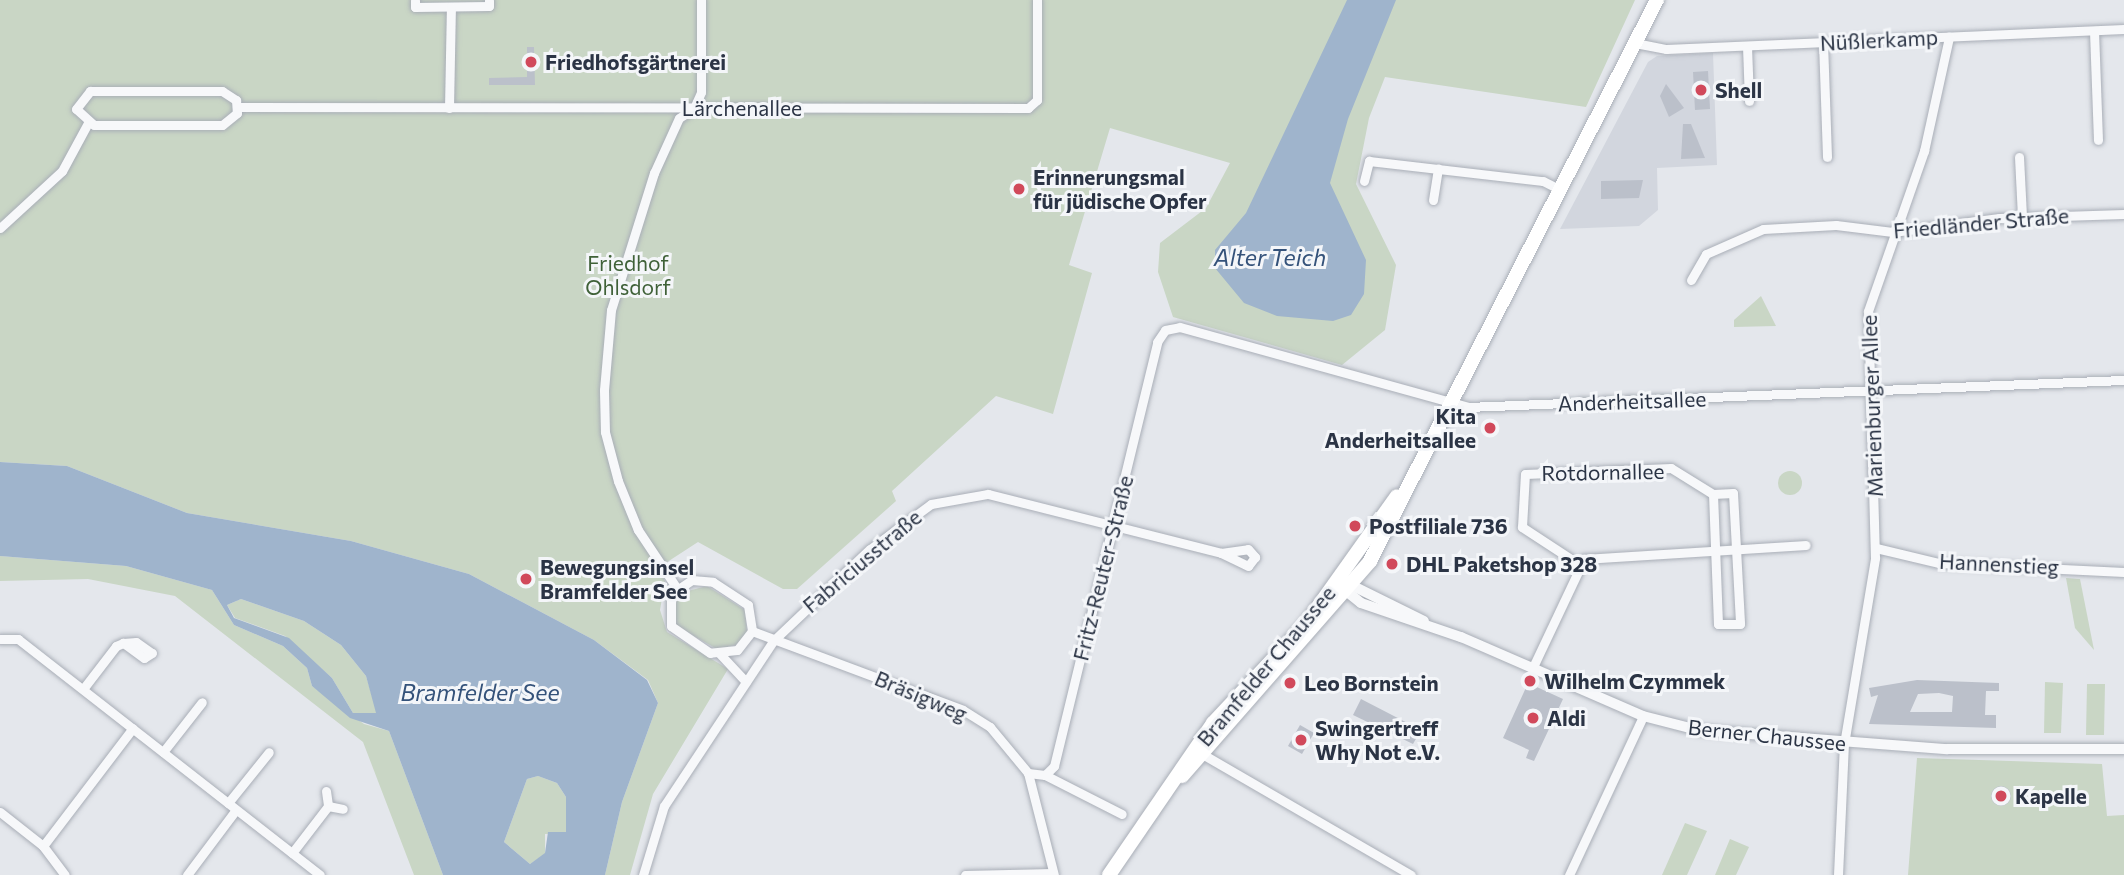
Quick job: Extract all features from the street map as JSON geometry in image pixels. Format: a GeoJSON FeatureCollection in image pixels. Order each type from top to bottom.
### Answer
{"type":"FeatureCollection","features":[{"type":"Feature","properties":{"kind":"main road","name":"Bramfelder Chaussee"},"geometry":{"type":"LineString","coordinates":[[1182,776],[1204,755],[1349,590],[1450,405],[1657,0]]}},
{"type":"Feature","properties":{"kind":"main road","name":"Bramfelder Chaussee"},"geometry":{"type":"LineString","coordinates":[[1109,875],[1182,776],[1213,723],[1337,580],[1402,489]]}},
{"type":"Feature","properties":{"kind":"street"},"geometry":{"type":"LineString","coordinates":[[415,0],[415,7],[489,6],[489,0]]}},
{"type":"Feature","properties":{"kind":"street"},"geometry":{"type":"LineString","coordinates":[[676,587],[638,530],[618,481],[605,432],[604,390],[611,310],[651,183],[678,118],[694,108],[701,92],[701,0]]}},
{"type":"Feature","properties":{"kind":"street","name":"Lärchenallee"},"geometry":{"type":"LineString","coordinates":[[88,123],[77,104],[90,91],[222,91],[237,107],[694,108],[1035,105],[1037,0]]}},
{"type":"Feature","properties":{"kind":"street"},"geometry":{"type":"LineString","coordinates":[[449,108],[451,7]]}},
{"type":"Feature","properties":{"kind":"street","name":"Nüßlerkamp"},"geometry":{"type":"LineString","coordinates":[[1635,43],[1666,49],[2124,29]]}},
{"type":"Feature","properties":{"kind":"street"},"geometry":{"type":"LineString","coordinates":[[2094,31],[2098,140]]}},
{"type":"Feature","properties":{"kind":"street","name":"Marienburger Allee"},"geometry":{"type":"LineString","coordinates":[[1838,875],[1844,744],[1876,548],[1869,391],[1870,298],[1924,151],[1949,37]]}},
{"type":"Feature","properties":{"kind":"street"},"geometry":{"type":"LineString","coordinates":[[1823,43],[1827,157]]}},
{"type":"Feature","properties":{"kind":"street"},"geometry":{"type":"LineString","coordinates":[[1747,46],[1749,101]]}},
{"type":"Feature","properties":{"kind":"street"},"geometry":{"type":"LineString","coordinates":[[0,228],[62,171],[88,123],[222,125],[237,107]]}},
{"type":"Feature","properties":{"kind":"street"},"geometry":{"type":"LineString","coordinates":[[2019,157],[2022,217]]}},
{"type":"Feature","properties":{"kind":"street"},"geometry":{"type":"LineString","coordinates":[[1364,181],[1369,161],[1543,181],[1561,190]]}},
{"type":"Feature","properties":{"kind":"street"},"geometry":{"type":"LineString","coordinates":[[1433,200],[1438,169]]}},
{"type":"Feature","properties":{"kind":"street","name":"Friedländer Straße"},"geometry":{"type":"LineString","coordinates":[[1691,280],[1706,254],[1755,230],[1836,225],[1893,232],[2022,217],[2124,214]]}},
{"type":"Feature","properties":{"kind":"street","name":"Anderheitsallee"},"geometry":{"type":"LineString","coordinates":[[1157,342],[1165,330],[1180,327],[1450,405],[2124,380]]}},
{"type":"Feature","properties":{"kind":"street","name":"Fritz-Reuter-Straße"},"geometry":{"type":"LineString","coordinates":[[1045,775],[1054,766],[1115,526],[1157,342]]}},
{"type":"Feature","properties":{"kind":"street","name":"Rotdornallee"},"geometry":{"type":"LineString","coordinates":[[1577,563],[1522,527],[1525,474],[1671,468],[1713,494],[1733,493],[1740,624],[1718,624],[1713,494]]}},
{"type":"Feature","properties":{"kind":"street","name":"Fabriciusstraße"},"geometry":{"type":"LineString","coordinates":[[643,875],[656,821],[775,640],[879,541],[931,504],[988,494],[1221,553]]}},
{"type":"Feature","properties":{"kind":"street"},"geometry":{"type":"LineString","coordinates":[[1532,668],[1577,563],[1806,545]]}},
{"type":"Feature","properties":{"kind":"street","name":"Hannenstieg"},"geometry":{"type":"LineString","coordinates":[[1876,548],[1939,563],[2124,572]]}},
{"type":"Feature","properties":{"kind":"street"},"geometry":{"type":"LineString","coordinates":[[676,587],[704,580],[737,594],[751,611],[752,631],[740,648],[720,654]]}},
{"type":"Feature","properties":{"kind":"street"},"geometry":{"type":"LineString","coordinates":[[1337,580],[1349,590]]}},
{"type":"Feature","properties":{"kind":"street"},"geometry":{"type":"LineString","coordinates":[[676,587],[666,609],[673,628],[720,654],[746,682]]}},
{"type":"Feature","properties":{"kind":"street","name":"Berner Chaussee"},"geometry":{"type":"LineString","coordinates":[[1349,590],[1643,716],[1698,730],[1844,744],[2124,749]]}},
{"type":"Feature","properties":{"kind":"street","name":"Bräsigweg"},"geometry":{"type":"LineString","coordinates":[[752,631],[963,710],[990,727],[1028,774],[1053,874]]}},
{"type":"Feature","properties":{"kind":"street"},"geometry":{"type":"LineString","coordinates":[[0,639],[18,639],[320,875]]}},
{"type":"Feature","properties":{"kind":"street"},"geometry":{"type":"LineString","coordinates":[[83,689],[123,643]]}},
{"type":"Feature","properties":{"kind":"street"},"geometry":{"type":"LineString","coordinates":[[163,752],[202,702]]}},
{"type":"Feature","properties":{"kind":"street"},"geometry":{"type":"LineString","coordinates":[[1569,875],[1643,716]]}},
{"type":"Feature","properties":{"kind":"street"},"geometry":{"type":"LineString","coordinates":[[43,846],[133,728]]}},
{"type":"Feature","properties":{"kind":"street"},"geometry":{"type":"LineString","coordinates":[[228,803],[269,752]]}},
{"type":"Feature","properties":{"kind":"street"},"geometry":{"type":"LineString","coordinates":[[1204,755],[1411,875]]}},
{"type":"Feature","properties":{"kind":"street"},"geometry":{"type":"LineString","coordinates":[[1028,774],[1045,775],[1122,814]]}},
{"type":"Feature","properties":{"kind":"street"},"geometry":{"type":"LineString","coordinates":[[292,853],[328,806],[326,791]]}},
{"type":"Feature","properties":{"kind":"street"},"geometry":{"type":"LineString","coordinates":[[328,806],[343,809]]}},
{"type":"Feature","properties":{"kind":"street"},"geometry":{"type":"LineString","coordinates":[[187,875],[235,811]]}},
{"type":"Feature","properties":{"kind":"street"},"geometry":{"type":"LineString","coordinates":[[0,812],[43,846],[65,875]]}},
{"type":"Feature","properties":{"kind":"street"},"geometry":{"type":"LineString","coordinates":[[965,875],[1053,874]]}},
{"type":"Feature","properties":{"kind":"shaded area"},"geometry":{"type":"Polygon","coordinates":[[[1713,53],[1717,165],[1657,168],[1658,210],[1639,226],[1560,229],[1648,62],[1657,56],[1713,53]]]}},
{"type":"Feature","properties":{"kind":"green space","name":"Friedhof Ohlsdorf"},"geometry":{"type":"Polygon","coordinates":[[[0,0],[1635,0],[1586,107],[1385,77],[1369,118],[1356,184],[1396,265],[1385,330],[1342,365],[1173,317],[1158,272],[1160,243],[1206,208],[1230,163],[1110,128],[1069,265],[1092,273],[1053,414],[996,396],[892,491],[896,501],[797,589],[783,589],[698,542],[658,568],[665,581],[660,610],[667,632],[728,669],[653,794],[630,875],[605,875],[622,802],[658,703],[648,680],[594,640],[469,574],[351,541],[187,513],[67,466],[0,462],[0,0]]]}},
{"type":"Feature","properties":{"kind":"green space"},"geometry":{"type":"Polygon","coordinates":[[[1761,296],[1776,326],[1734,327],[1734,320],[1761,296]]]}},
{"type":"Feature","properties":{"kind":"green space"},"geometry":{"type":"Polygon","coordinates":[[[1790,471],[1801,478],[1802,483],[1795,494],[1790,495],[1779,488],[1778,483],[1785,472],[1790,471]]]}},
{"type":"Feature","properties":{"kind":"green space"},"geometry":{"type":"Polygon","coordinates":[[[0,556],[126,566],[212,590],[234,625],[283,646],[307,668],[312,686],[364,724],[389,731],[443,875],[414,875],[363,742],[175,596],[88,579],[0,581],[0,556]]]}},
{"type":"Feature","properties":{"kind":"green space"},"geometry":{"type":"Polygon","coordinates":[[[2066,578],[2080,579],[2094,650],[2075,628],[2066,578]]]}},
{"type":"Feature","properties":{"kind":"green space"},"geometry":{"type":"Polygon","coordinates":[[[707,586],[745,610],[747,633],[736,645],[717,649],[676,626],[672,615],[680,593],[707,586]]]}},
{"type":"Feature","properties":{"kind":"green space"},"geometry":{"type":"Polygon","coordinates":[[[241,599],[304,621],[341,645],[366,676],[377,713],[368,718],[353,713],[332,678],[285,636],[235,618],[227,605],[241,599]]]}},
{"type":"Feature","properties":{"kind":"green space"},"geometry":{"type":"Polygon","coordinates":[[[2045,682],[2063,683],[2061,733],[2044,733],[2045,682]]]}},
{"type":"Feature","properties":{"kind":"green space"},"geometry":{"type":"Polygon","coordinates":[[[2087,684],[2105,684],[2104,735],[2086,735],[2087,684]]]}},
{"type":"Feature","properties":{"kind":"green space"},"geometry":{"type":"Polygon","coordinates":[[[1917,758],[2102,764],[2107,816],[2124,815],[2124,875],[1908,875],[1917,758]]]}},
{"type":"Feature","properties":{"kind":"green space"},"geometry":{"type":"Polygon","coordinates":[[[538,776],[557,783],[566,797],[566,833],[545,834],[545,854],[530,864],[504,842],[527,779],[538,776]]]}},
{"type":"Feature","properties":{"kind":"green space"},"geometry":{"type":"Polygon","coordinates":[[[1685,823],[1707,831],[1687,875],[1662,875],[1685,823]]]}},
{"type":"Feature","properties":{"kind":"green space"},"geometry":{"type":"Polygon","coordinates":[[[1730,839],[1749,847],[1736,875],[1715,875],[1730,839]]]}},
{"type":"Feature","properties":{"kind":"water","name":"Alter Teich"},"geometry":{"type":"Polygon","coordinates":[[[1347,0],[1396,0],[1348,119],[1330,183],[1366,260],[1364,294],[1351,315],[1333,321],[1277,316],[1244,303],[1215,268],[1215,250],[1246,213],[1347,0]]]}},
{"type":"Feature","properties":{"kind":"water","name":"Bramfelder See"},"geometry":{"type":"Polygon","coordinates":[[[0,462],[67,466],[187,513],[351,541],[469,574],[594,640],[647,680],[658,703],[622,802],[605,875],[443,875],[389,731],[350,718],[312,686],[307,668],[283,646],[234,625],[212,590],[126,566],[0,556],[0,462]],[[241,599],[227,605],[234,618],[289,638],[332,678],[353,713],[376,713],[366,676],[341,645],[304,621],[241,599]],[[538,776],[527,779],[504,842],[530,864],[545,853],[548,832],[566,832],[566,797],[557,783],[538,776]]]}},
{"type":"Feature","properties":{"kind":"building","name":"Friedhofsgärtnerei"},"geometry":{"type":"Polygon","coordinates":[[[527,47],[534,47],[535,85],[489,85],[489,78],[527,77],[527,47]]]}},
{"type":"Feature","properties":{"kind":"building","name":"Shell"},"geometry":{"type":"Polygon","coordinates":[[[1708,71],[1710,109],[1695,110],[1693,72],[1708,71]]]}},
{"type":"Feature","properties":{"kind":"building","name":"Shell"},"geometry":{"type":"Polygon","coordinates":[[[1666,84],[1684,108],[1669,117],[1660,96],[1666,84]]]}},
{"type":"Feature","properties":{"kind":"building"},"geometry":{"type":"Polygon","coordinates":[[[1683,124],[1691,124],[1705,158],[1681,159],[1683,124]]]}},
{"type":"Feature","properties":{"kind":"building"},"geometry":{"type":"Polygon","coordinates":[[[1643,180],[1639,198],[1601,199],[1601,181],[1643,180]]]}},
{"type":"Feature","properties":{"kind":"building"},"geometry":{"type":"Polygon","coordinates":[[[1917,680],[1999,683],[1999,691],[1986,691],[1985,715],[1996,715],[1996,728],[1869,724],[1878,695],[1871,697],[1869,688],[1917,680]],[[1939,693],[1918,694],[1910,712],[1952,712],[1953,696],[1939,693]]]}},
{"type":"Feature","properties":{"kind":"building","name":"Aldi"},"geometry":{"type":"Polygon","coordinates":[[[1528,683],[1563,699],[1534,761],[1526,758],[1529,750],[1503,738],[1528,683]]]}},
{"type":"Feature","properties":{"kind":"building"},"geometry":{"type":"Polygon","coordinates":[[[1361,699],[1421,730],[1413,744],[1353,715],[1361,699]]]}},
{"type":"Feature","properties":{"kind":"building","name":"Swingertreff Why Not e.V."},"geometry":{"type":"Polygon","coordinates":[[[1300,725],[1314,733],[1302,754],[1288,746],[1300,725]]]}},
{"type":"Feature","properties":{"kind":"building"},"geometry":{"type":"Polygon","coordinates":[[[2001,786],[2008,789],[2011,796],[2008,803],[2001,806],[1994,803],[1991,796],[1994,789],[2001,786]]]}},
{"type":"Feature","properties":{"kind":"place","name":"Friedhofsgärtnerei"},"geometry":{"type":"Point","coordinates":[531,62]}},
{"type":"Feature","properties":{"kind":"place","name":"Shell"},"geometry":{"type":"Point","coordinates":[1701,90]}},
{"type":"Feature","properties":{"kind":"place","name":"Erinnerungsmal für jüdische Opfer"},"geometry":{"type":"Point","coordinates":[1019,189]}},
{"type":"Feature","properties":{"kind":"place","name":"Kita Anderheitsallee"},"geometry":{"type":"Point","coordinates":[1490,428]}},
{"type":"Feature","properties":{"kind":"place","name":"Postfiliale 736"},"geometry":{"type":"Point","coordinates":[1355,526]}},
{"type":"Feature","properties":{"kind":"place","name":"DHL Paketshop 328"},"geometry":{"type":"Point","coordinates":[1392,564]}},
{"type":"Feature","properties":{"kind":"place","name":"Bewegungsinsel Bramfelder See"},"geometry":{"type":"Point","coordinates":[526,579]}},
{"type":"Feature","properties":{"kind":"place","name":"Wilhelm Czymmek"},"geometry":{"type":"Point","coordinates":[1530,681]}},
{"type":"Feature","properties":{"kind":"place","name":"Leo Bornstein"},"geometry":{"type":"Point","coordinates":[1290,683]}},
{"type":"Feature","properties":{"kind":"place","name":"Aldi"},"geometry":{"type":"Point","coordinates":[1533,718]}},
{"type":"Feature","properties":{"kind":"place","name":"Swingertreff Why Not e.V."},"geometry":{"type":"Point","coordinates":[1301,740]}},
{"type":"Feature","properties":{"kind":"place","name":"Kapelle"},"geometry":{"type":"Point","coordinates":[2001,796]}}]}
